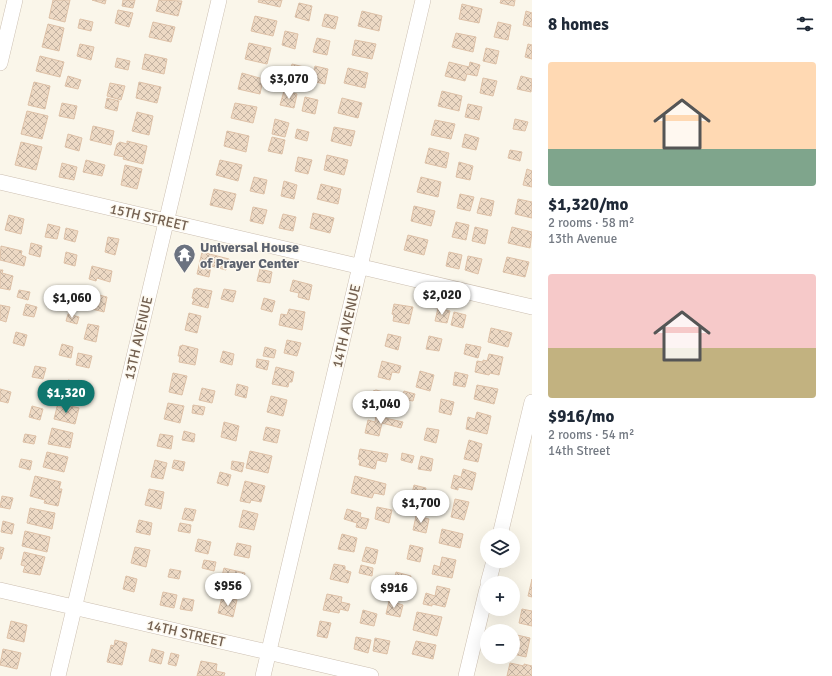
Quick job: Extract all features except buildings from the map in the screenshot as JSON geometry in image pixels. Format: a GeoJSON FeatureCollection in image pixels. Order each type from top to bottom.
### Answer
{"type":"FeatureCollection","features":[{"type":"Feature","properties":{"kind":"street"},"geometry":{"type":"LineString","coordinates":[[0,63],[15,0]]}},
{"type":"Feature","properties":{"kind":"street","name":"13TH AVENUE"},"geometry":{"type":"LineString","coordinates":[[58,676],[219,0]]}},
{"type":"Feature","properties":{"kind":"street","name":"14TH AVENUE"},"geometry":{"type":"LineString","coordinates":[[262,676],[423,0]]}},
{"type":"Feature","properties":{"kind":"street","name":"15TH STREET"},"geometry":{"type":"LineString","coordinates":[[0,182],[166,220],[532,308]]}},
{"type":"Feature","properties":{"kind":"street"},"geometry":{"type":"LineString","coordinates":[[502,528],[532,402]]}},
{"type":"Feature","properties":{"kind":"street","name":"14TH STREET"},"geometry":{"type":"LineString","coordinates":[[0,590],[372,676]]}},
{"type":"Feature","properties":{"kind":"street"},"geometry":{"type":"LineString","coordinates":[[466,676],[480,616]]}},
{"type":"Feature","properties":{"kind":"place","name":"Universal House of Prayer Center"},"geometry":{"type":"Point","coordinates":[185,274]}}]}
